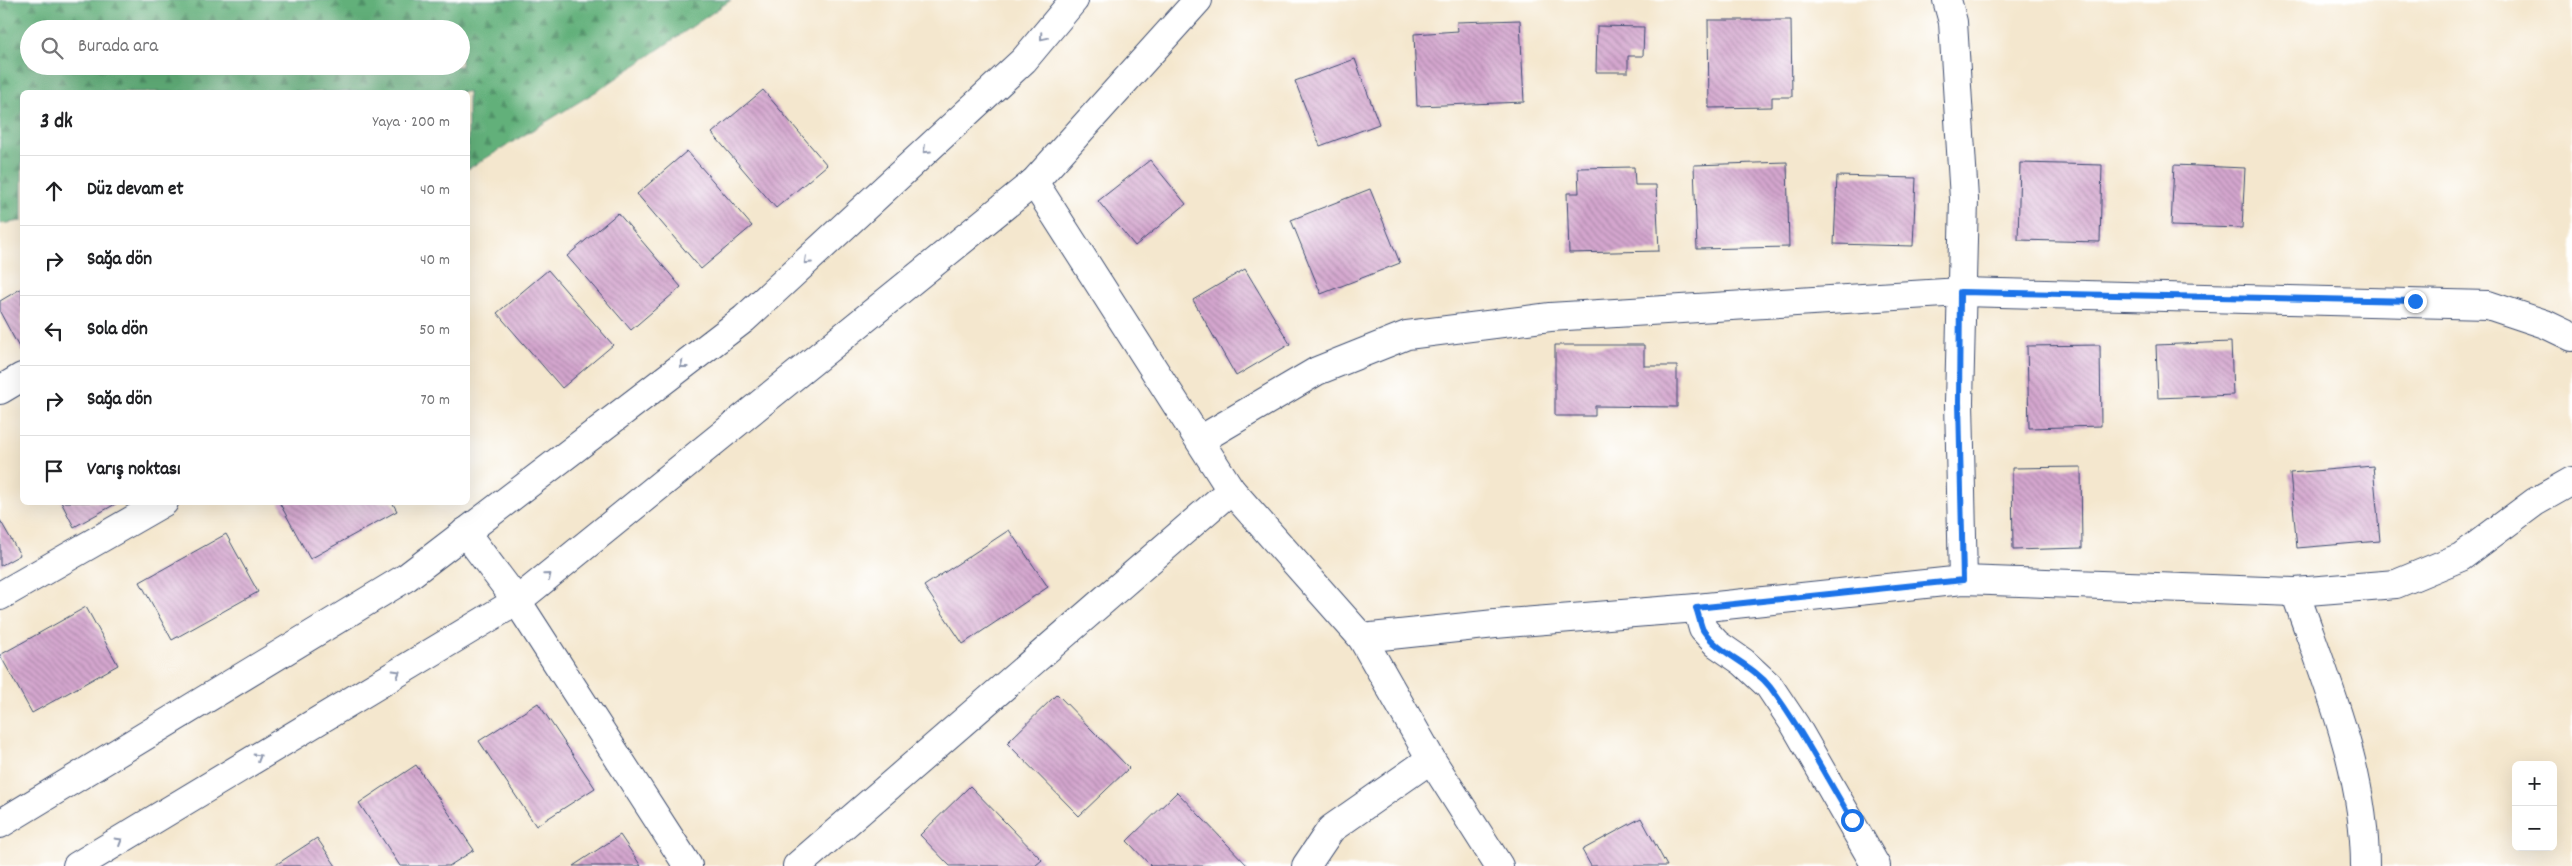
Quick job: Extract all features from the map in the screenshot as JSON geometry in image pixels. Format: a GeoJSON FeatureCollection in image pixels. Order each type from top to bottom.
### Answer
{"type":"FeatureCollection","features":[{"type":"Feature","properties":{"kind":"street"},"geometry":{"type":"LineString","coordinates":[[0,824],[407,577],[744,319],[1024,60],[1074,0]]}},
{"type":"Feature","properties":{"kind":"street"},"geometry":{"type":"LineString","coordinates":[[77,866],[517,601],[1034,182],[1198,0]]}},
{"type":"Feature","properties":{"kind":"street"},"geometry":{"type":"LineString","coordinates":[[1947,0],[1953,22],[1964,199],[1960,292],[1959,402],[1963,580]]}},
{"type":"Feature","properties":{"kind":"street"},"geometry":{"type":"LineString","coordinates":[[1034,182],[1231,490],[1362,638],[1431,758],[1499,866]]}},
{"type":"Feature","properties":{"kind":"street"},"geometry":{"type":"LineString","coordinates":[[1200,440],[1317,371],[1407,335],[1550,317],[1960,292],[2488,305],[2545,324],[2572,337]]}},
{"type":"Feature","properties":{"kind":"street"},"geometry":{"type":"LineString","coordinates":[[0,390],[20,378]]}},
{"type":"Feature","properties":{"kind":"street"},"geometry":{"type":"LineString","coordinates":[[1362,638],[1495,624],[1696,608],[1963,580],[2295,592],[2396,584],[2461,557],[2535,502],[2572,481]]}},
{"type":"Feature","properties":{"kind":"street"},"geometry":{"type":"LineString","coordinates":[[797,866],[1231,490]]}},
{"type":"Feature","properties":{"kind":"street"},"geometry":{"type":"LineString","coordinates":[[0,596],[159,505]]}},
{"type":"Feature","properties":{"kind":"street"},"geometry":{"type":"LineString","coordinates":[[465,532],[517,601],[688,866]]}},
{"type":"Feature","properties":{"kind":"street"},"geometry":{"type":"LineString","coordinates":[[2295,592],[2352,761],[2361,813],[2365,866]]}},
{"type":"Feature","properties":{"kind":"street"},"geometry":{"type":"LineString","coordinates":[[1696,608],[1703,630],[1717,644],[1743,662],[1769,686],[1795,724],[1876,866]]}},
{"type":"Feature","properties":{"kind":"street"},"geometry":{"type":"LineString","coordinates":[[1306,866],[1331,829],[1431,758]]}},
{"type":"Feature","properties":{"kind":"green space"},"geometry":{"type":"Polygon","coordinates":[[[0,0],[731,0],[602,88],[470,168],[470,90],[20,90],[20,221],[0,224],[0,0]]]}},
{"type":"Feature","properties":{"kind":"building"},"geometry":{"type":"Polygon","coordinates":[[[1520,20],[1524,102],[1417,106],[1414,34],[1458,31],[1457,22],[1520,20]]]}},
{"type":"Feature","properties":{"kind":"building"},"geometry":{"type":"Polygon","coordinates":[[[1708,20],[1791,20],[1792,97],[1772,97],[1772,107],[1709,108],[1708,20]]]}},
{"type":"Feature","properties":{"kind":"building"},"geometry":{"type":"Polygon","coordinates":[[[1597,26],[1644,27],[1643,56],[1628,56],[1628,72],[1596,72],[1597,26]]]}},
{"type":"Feature","properties":{"kind":"building"},"geometry":{"type":"Polygon","coordinates":[[[1355,59],[1379,124],[1320,146],[1295,81],[1355,59]]]}},
{"type":"Feature","properties":{"kind":"building"},"geometry":{"type":"Polygon","coordinates":[[[763,90],[827,165],[776,208],[712,133],[763,90]]]}},
{"type":"Feature","properties":{"kind":"building"},"geometry":{"type":"Polygon","coordinates":[[[687,151],[752,226],[701,269],[637,194],[687,151]]]}},
{"type":"Feature","properties":{"kind":"building"},"geometry":{"type":"Polygon","coordinates":[[[1150,160],[1186,204],[1135,246],[1098,201],[1150,160]]]}},
{"type":"Feature","properties":{"kind":"building"},"geometry":{"type":"Polygon","coordinates":[[[1787,162],[1789,247],[1697,249],[1694,165],[1787,162]]]}},
{"type":"Feature","properties":{"kind":"building"},"geometry":{"type":"Polygon","coordinates":[[[2020,163],[2102,165],[2100,242],[2018,240],[2020,163]]]}},
{"type":"Feature","properties":{"kind":"building"},"geometry":{"type":"Polygon","coordinates":[[[2174,165],[2245,168],[2242,228],[2171,226],[2174,165]]]}},
{"type":"Feature","properties":{"kind":"building"},"geometry":{"type":"Polygon","coordinates":[[[1634,167],[1635,185],[1656,185],[1659,251],[1569,253],[1567,193],[1579,193],[1578,168],[1634,167]]]}},
{"type":"Feature","properties":{"kind":"building"},"geometry":{"type":"Polygon","coordinates":[[[1837,176],[1916,178],[1913,246],[1834,244],[1837,176]]]}},
{"type":"Feature","properties":{"kind":"building"},"geometry":{"type":"Polygon","coordinates":[[[1370,189],[1400,263],[1321,294],[1291,220],[1370,189]]]}},
{"type":"Feature","properties":{"kind":"building"},"geometry":{"type":"Polygon","coordinates":[[[618,213],[681,287],[631,330],[567,256],[618,213]]]}},
{"type":"Feature","properties":{"kind":"building"},"geometry":{"type":"Polygon","coordinates":[[[1245,269],[1290,344],[1236,376],[1193,300],[1245,269]]]}},
{"type":"Feature","properties":{"kind":"building"},"geometry":{"type":"Polygon","coordinates":[[[548,270],[613,345],[562,388],[497,313],[548,270]]]}},
{"type":"Feature","properties":{"kind":"building"},"geometry":{"type":"Polygon","coordinates":[[[20,289],[20,349],[0,312],[0,301],[20,289]]]}},
{"type":"Feature","properties":{"kind":"building"},"geometry":{"type":"Polygon","coordinates":[[[2231,342],[2233,395],[2158,398],[2156,345],[2231,342]]]}},
{"type":"Feature","properties":{"kind":"building"},"geometry":{"type":"Polygon","coordinates":[[[1555,345],[1644,345],[1644,366],[1677,366],[1677,407],[1595,406],[1595,416],[1555,416],[1555,345]]]}},
{"type":"Feature","properties":{"kind":"building"},"geometry":{"type":"Polygon","coordinates":[[[2100,345],[2101,426],[2029,428],[2027,346],[2100,345]]]}},
{"type":"Feature","properties":{"kind":"building"},"geometry":{"type":"Polygon","coordinates":[[[2373,466],[2380,541],[2297,548],[2290,473],[2373,466]]]}},
{"type":"Feature","properties":{"kind":"building"},"geometry":{"type":"Polygon","coordinates":[[[2081,467],[2082,548],[2013,550],[2012,468],[2081,467]]]}},
{"type":"Feature","properties":{"kind":"building"},"geometry":{"type":"Polygon","coordinates":[[[63,505],[114,505],[74,527],[63,505]]]}},
{"type":"Feature","properties":{"kind":"building"},"geometry":{"type":"Polygon","coordinates":[[[281,505],[394,505],[397,511],[310,559],[281,505]]]}},
{"type":"Feature","properties":{"kind":"building"},"geometry":{"type":"Polygon","coordinates":[[[0,520],[20,555],[0,566],[0,520]]]}},
{"type":"Feature","properties":{"kind":"building"},"geometry":{"type":"Polygon","coordinates":[[[1009,530],[1048,587],[963,644],[924,586],[1009,530]]]}},
{"type":"Feature","properties":{"kind":"building"},"geometry":{"type":"Polygon","coordinates":[[[226,534],[258,592],[172,640],[140,582],[226,534]]]}},
{"type":"Feature","properties":{"kind":"building"},"geometry":{"type":"Polygon","coordinates":[[[86,607],[118,665],[32,713],[0,655],[86,607]]]}},
{"type":"Feature","properties":{"kind":"building"},"geometry":{"type":"Polygon","coordinates":[[[1057,694],[1129,768],[1079,816],[1007,743],[1057,694]]]}},
{"type":"Feature","properties":{"kind":"building"},"geometry":{"type":"Polygon","coordinates":[[[538,703],[595,788],[536,826],[479,741],[538,703]]]}},
{"type":"Feature","properties":{"kind":"building"},"geometry":{"type":"Polygon","coordinates":[[[416,765],[474,850],[449,866],[400,866],[359,803],[416,765]]]}},
{"type":"Feature","properties":{"kind":"building"},"geometry":{"type":"Polygon","coordinates":[[[970,786],[1042,860],[1035,866],[950,866],[920,835],[970,786]]]}},
{"type":"Feature","properties":{"kind":"building"},"geometry":{"type":"Polygon","coordinates":[[[1177,792],[1248,866],[1151,866],[1127,841],[1177,792]]]}},
{"type":"Feature","properties":{"kind":"building"},"geometry":{"type":"Polygon","coordinates":[[[1641,818],[1667,866],[1591,866],[1582,850],[1641,818]]]}},
{"type":"Feature","properties":{"kind":"building"},"geometry":{"type":"Polygon","coordinates":[[[620,835],[641,866],[573,866],[620,835]]]}},
{"type":"Feature","properties":{"kind":"building"},"geometry":{"type":"Polygon","coordinates":[[[317,838],[336,866],[274,866],[317,838]]]}},
{"type":"Feature","properties":{"kind":"route"},"geometry":{"type":"LineString","coordinates":[[1852,820],[1795,724],[1769,686],[1743,662],[1717,644],[1703,630],[1696,608],[1963,580],[1959,402],[1960,292],[2415,301]]}}]}
